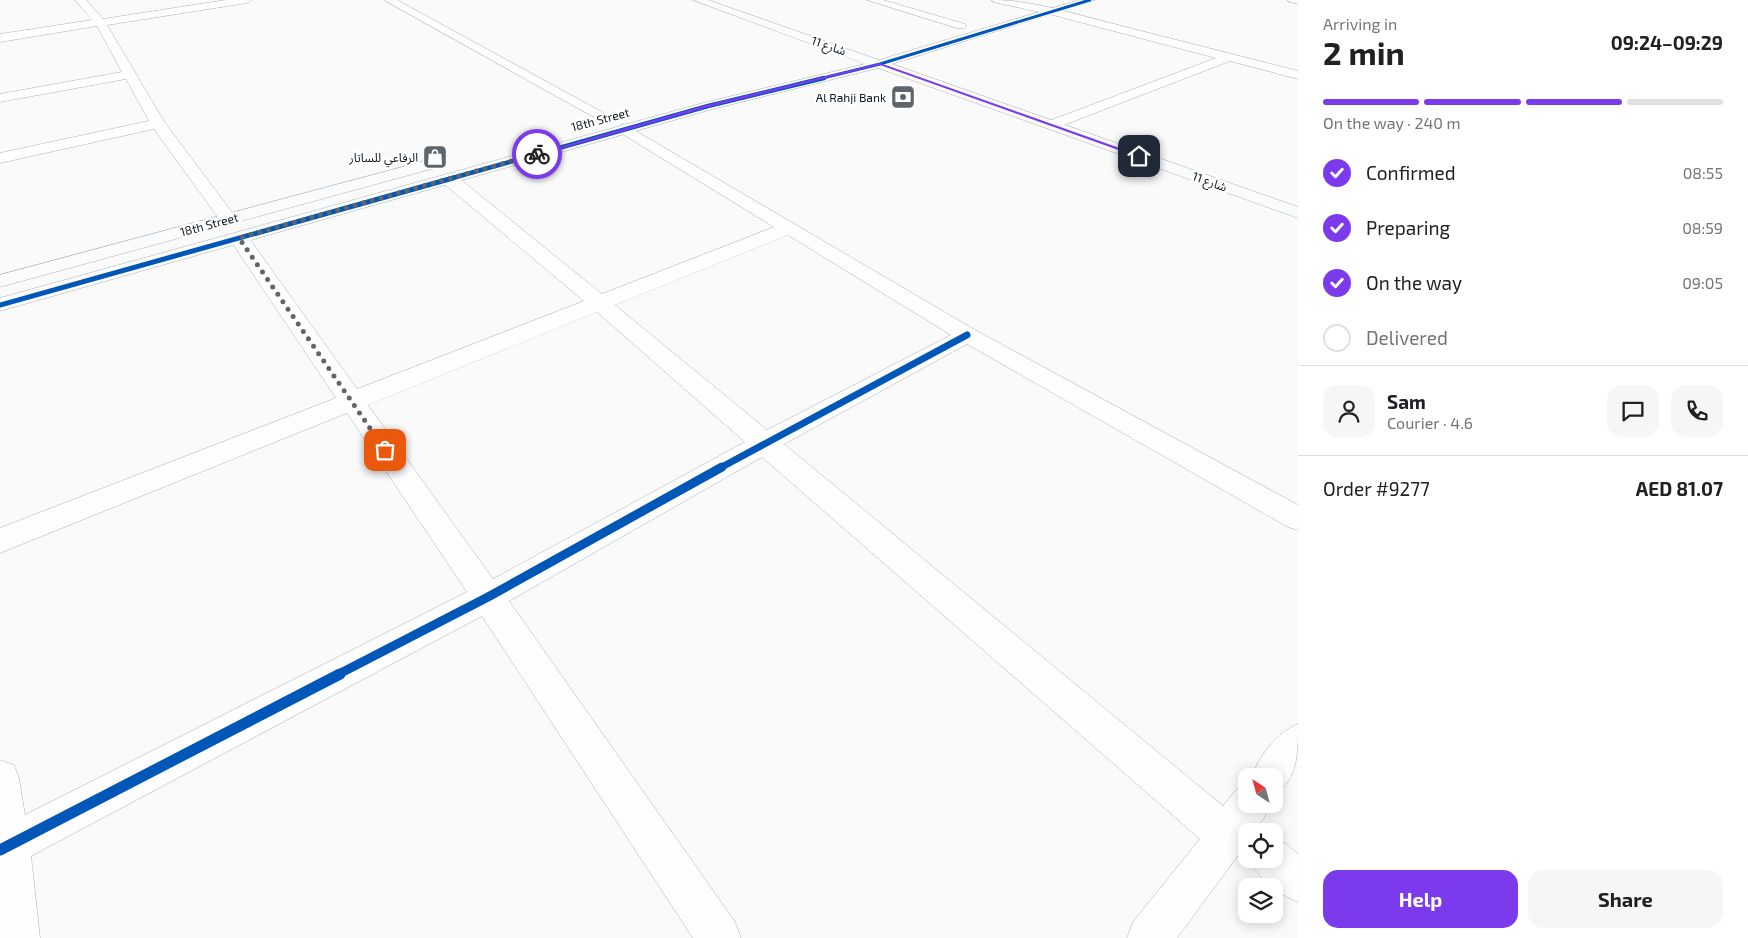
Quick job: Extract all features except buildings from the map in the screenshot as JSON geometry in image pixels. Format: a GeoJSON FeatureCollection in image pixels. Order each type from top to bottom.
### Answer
{"type":"FeatureCollection","features":[{"type":"Feature","properties":{"kind":"street"},"geometry":{"type":"LineString","coordinates":[[80,0],[100,22],[158,124],[234,228],[488,597],[719,938]]}},
{"type":"Feature","properties":{"kind":"street"},"geometry":{"type":"LineString","coordinates":[[0,38],[247,0]]}},
{"type":"Feature","properties":{"kind":"street"},"geometry":{"type":"LineString","coordinates":[[389,0],[618,120],[789,228],[967,335],[1298,519]]}},
{"type":"Feature","properties":{"kind":"street","name":"شارع 11"},"geometry":{"type":"LineString","coordinates":[[698,0],[1298,213]]}},
{"type":"Feature","properties":{"kind":"street"},"geometry":{"type":"LineString","coordinates":[[872,0],[960,26]]}},
{"type":"Feature","properties":{"kind":"street"},"geometry":{"type":"LineString","coordinates":[[998,0],[1028,8]]}},
{"type":"Feature","properties":{"kind":"street"},"geometry":{"type":"LineString","coordinates":[[696,94],[857,55],[1028,8],[1090,0]]}},
{"type":"Feature","properties":{"kind":"street"},"geometry":{"type":"LineString","coordinates":[[1293,0],[1298,1]]}},
{"type":"Feature","properties":{"kind":"street"},"geometry":{"type":"LineString","coordinates":[[0,305],[234,228],[449,179],[618,120],[725,102],[880,64],[1053,6],[1298,76]]}},
{"type":"Feature","properties":{"kind":"street"},"geometry":{"type":"LineString","coordinates":[[1051,125],[1229,57]]}},
{"type":"Feature","properties":{"kind":"street"},"geometry":{"type":"LineString","coordinates":[[0,98],[130,74]]}},
{"type":"Feature","properties":{"kind":"street","name":"18th Street"},"geometry":{"type":"LineString","coordinates":[[587,123],[618,120]]}},
{"type":"Feature","properties":{"kind":"street"},"geometry":{"type":"LineString","coordinates":[[0,158],[158,124]]}},
{"type":"Feature","properties":{"kind":"street","name":"18th Street"},"geometry":{"type":"LineString","coordinates":[[0,281],[234,228],[455,158]]}},
{"type":"Feature","properties":{"kind":"street"},"geometry":{"type":"LineString","coordinates":[[449,179],[599,302],[765,443],[1238,825]]}},
{"type":"Feature","properties":{"kind":"street"},"geometry":{"type":"LineString","coordinates":[[0,541],[351,400],[789,228]]}},
{"type":"Feature","properties":{"kind":"street"},"geometry":{"type":"LineString","coordinates":[[5,848],[488,597],[765,443],[967,335]]}},
{"type":"Feature","properties":{"kind":"street"},"geometry":{"type":"LineString","coordinates":[[1277,768],[1298,742]]}},
{"type":"Feature","properties":{"kind":"street"},"geometry":{"type":"LineString","coordinates":[[0,779],[5,848],[18,938]]}},
{"type":"Feature","properties":{"kind":"street"},"geometry":{"type":"LineString","coordinates":[[1149,938],[1238,827]]}},
{"type":"Feature","properties":{"kind":"street"},"geometry":{"type":"LineString","coordinates":[[1282,868],[1298,881]]}},
{"type":"Feature","properties":{"kind":"cycle path"},"geometry":{"type":"LineString","coordinates":[[0,305],[708,106],[880,64],[1090,0]]}},
{"type":"Feature","properties":{"kind":"cycle path"},"geometry":{"type":"LineString","coordinates":[[0,850],[488,597],[765,443],[967,335]]}},
{"type":"Feature","properties":{"kind":"way so far"},"geometry":{"type":"LineString","coordinates":[[385,450],[239,238],[537,154]]}},
{"type":"Feature","properties":{"kind":"place","name":"Al Rahji Bank"},"geometry":{"type":"Point","coordinates":[903,97]}},
{"type":"Feature","properties":{"kind":"place","name":"الرفاعي للساتار"},"geometry":{"type":"Point","coordinates":[435,157]}},
{"type":"Feature","properties":{"kind":"route"},"geometry":{"type":"LineString","coordinates":[[537,154],[708,106],[880,64],[1139,156]]}}]}
